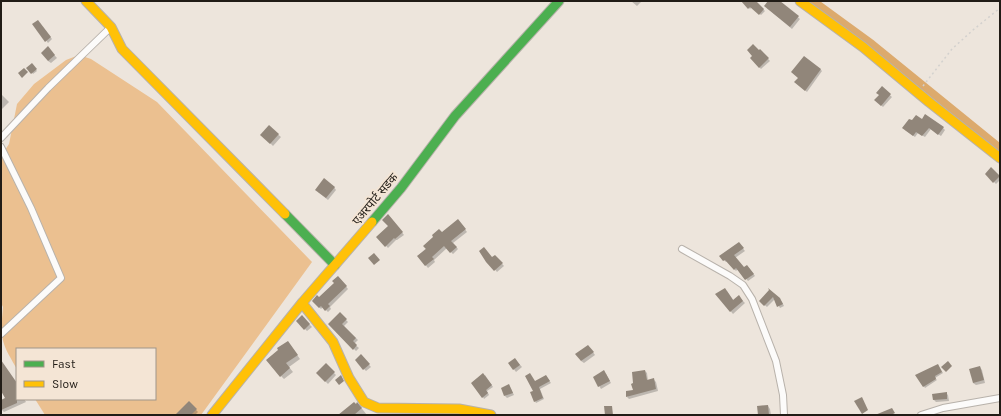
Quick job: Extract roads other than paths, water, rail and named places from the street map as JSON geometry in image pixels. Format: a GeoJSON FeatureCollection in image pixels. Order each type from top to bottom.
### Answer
{"type":"FeatureCollection","features":[{"type":"Feature","properties":{"kind":"street"},"geometry":{"type":"LineString","coordinates":[[86,1],[110,27],[122,49],[335,265]]}},
{"type":"Feature","properties":{"kind":"street","name":"एअरपोर्ट सडक"},"geometry":{"type":"LineString","coordinates":[[212,415],[302,303],[401,188],[455,116],[559,1]]}},
{"type":"Feature","properties":{"kind":"street"},"geometry":{"type":"LineString","coordinates":[[800,1],[863,47],[1000,158]]}},
{"type":"Feature","properties":{"kind":"street"},"geometry":{"type":"LineString","coordinates":[[1,138],[48,88],[110,27]]}},
{"type":"Feature","properties":{"kind":"street"},"geometry":{"type":"LineString","coordinates":[[1,147],[31,208],[61,278],[1,334]]}},
{"type":"Feature","properties":{"kind":"street"},"geometry":{"type":"LineString","coordinates":[[682,248],[742,285],[752,299],[776,361],[783,395],[784,415]]}},
{"type":"Feature","properties":{"kind":"street"},"geometry":{"type":"LineString","coordinates":[[302,303],[333,342],[348,378],[364,402],[378,408],[459,409],[491,415]]}},
{"type":"Feature","properties":{"kind":"street"},"geometry":{"type":"LineString","coordinates":[[921,415],[943,408],[1000,398]]}},
{"type":"Feature","properties":{"kind":"waterway"},"geometry":{"type":"LineString","coordinates":[[813,1],[872,44],[1000,148]]}}]}
